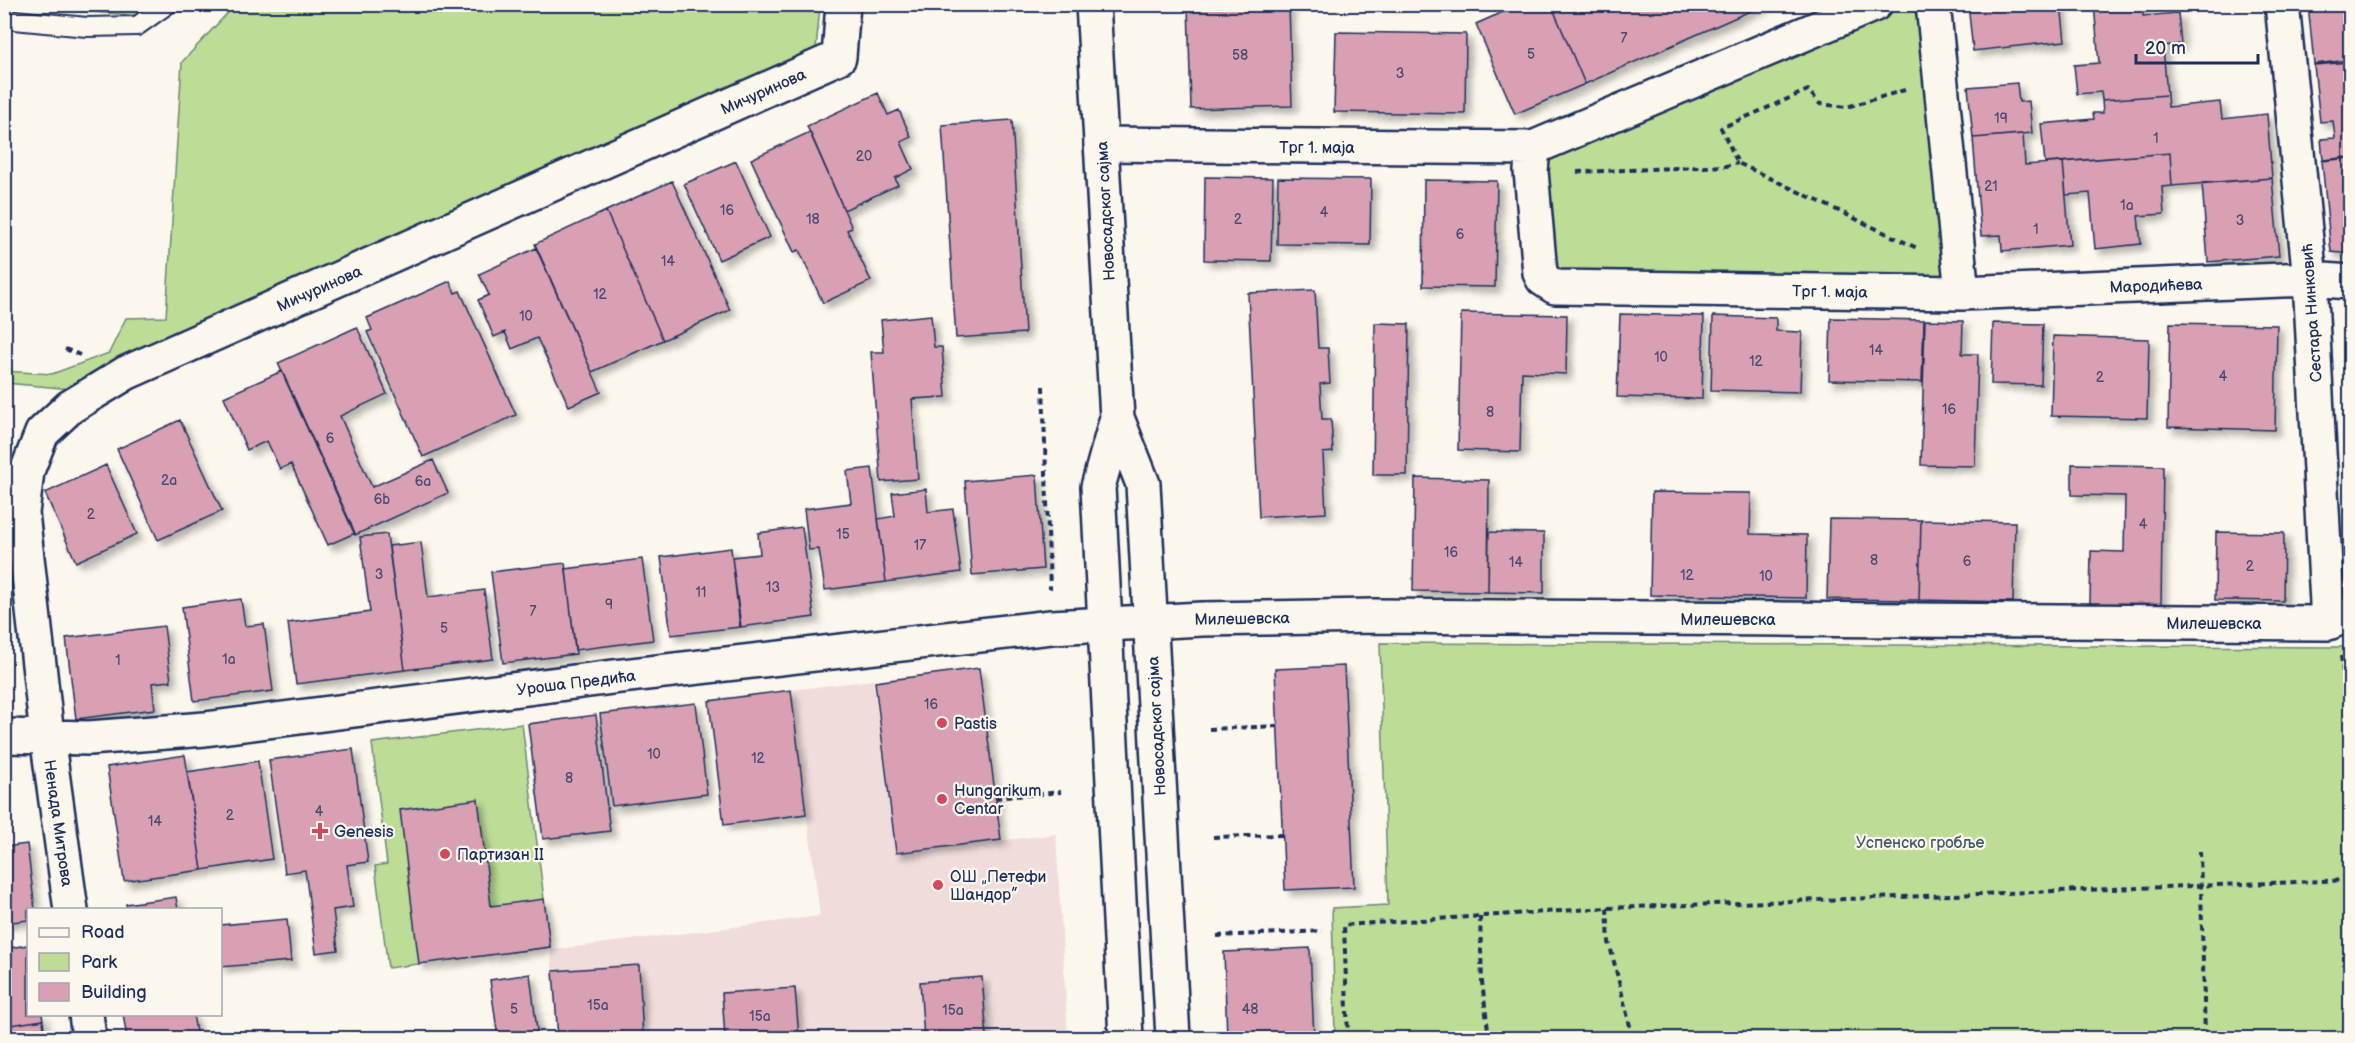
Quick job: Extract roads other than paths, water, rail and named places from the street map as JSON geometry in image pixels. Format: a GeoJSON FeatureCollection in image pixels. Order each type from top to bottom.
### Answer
{"type":"FeatureCollection","features":[{"type":"Feature","properties":{"kind":"street","name":"Мичуринова"},"geometry":{"type":"LineString","coordinates":[[46,736],[22,513],[27,471],[42,434],[70,406],[126,373],[839,57],[843,4]]}},
{"type":"Feature","properties":{"kind":"street","name":"Новосадског сајма"},"geometry":{"type":"LineString","coordinates":[[1093,4],[1116,418],[1098,487],[1126,1038]]}},
{"type":"Feature","properties":{"kind":"street","name":"Трг 1. маја"},"geometry":{"type":"LineString","coordinates":[[1101,144],[1532,160],[1875,4]]}},
{"type":"Feature","properties":{"kind":"street"},"geometry":{"type":"LineString","coordinates":[[1933,4],[1961,281]]}},
{"type":"Feature","properties":{"kind":"street","name":"Сестара Нинковић"},"geometry":{"type":"LineString","coordinates":[[2282,4],[2310,279],[2340,619]]}},
{"type":"Feature","properties":{"kind":"street","name":"Трг 1. маја"},"geometry":{"type":"LineString","coordinates":[[1532,160],[1540,273],[1543,279],[1555,287],[1961,281]]}},
{"type":"Feature","properties":{"kind":"street","name":"Мародићева"},"geometry":{"type":"LineString","coordinates":[[1961,281],[2310,279],[2350,282]]}},
{"type":"Feature","properties":{"kind":"street","name":"Новосадског сајма"},"geometry":{"type":"LineString","coordinates":[[1116,418],[1143,484],[1173,1038]]}},
{"type":"Feature","properties":{"kind":"street","name":"Милешевска"},"geometry":{"type":"LineString","coordinates":[[1105,624],[1373,616],[2340,619]]}},
{"type":"Feature","properties":{"kind":"street","name":"Уроша Предића"},"geometry":{"type":"LineString","coordinates":[[4,736],[89,738],[205,729],[613,677],[1051,627],[1105,624]]}},
{"type":"Feature","properties":{"kind":"street","name":"Ненада Митрова"},"geometry":{"type":"LineString","coordinates":[[46,736],[71,908]]}},
{"type":"Feature","properties":{"kind":"street"},"geometry":{"type":"LineString","coordinates":[[86,1016],[89,1038]]}},
{"type":"Feature","properties":{"kind":"lane"},"geometry":{"type":"LineString","coordinates":[[4,19],[87,27],[137,26],[168,4]]}},
{"type":"Feature","properties":{"kind":"place","name":"Pastis"},"geometry":{"type":"Point","coordinates":[942,723]}},
{"type":"Feature","properties":{"kind":"place","name":"Hungarikum Centar"},"geometry":{"type":"Point","coordinates":[942,799]}},
{"type":"Feature","properties":{"kind":"place","name":"Genesis"},"geometry":{"type":"Point","coordinates":[320,831]}},
{"type":"Feature","properties":{"kind":"place","name":"Партизан II"},"geometry":{"type":"Point","coordinates":[445,854]}},
{"type":"Feature","properties":{"kind":"place","name":"ОШ „Петефи Шандор”"},"geometry":{"type":"Point","coordinates":[938,885]}},
{"type":"Feature","properties":{"kind":"park label","name":"Успенско гробље"},"geometry":{"type":"Point","coordinates":[1920,842]}}]}
